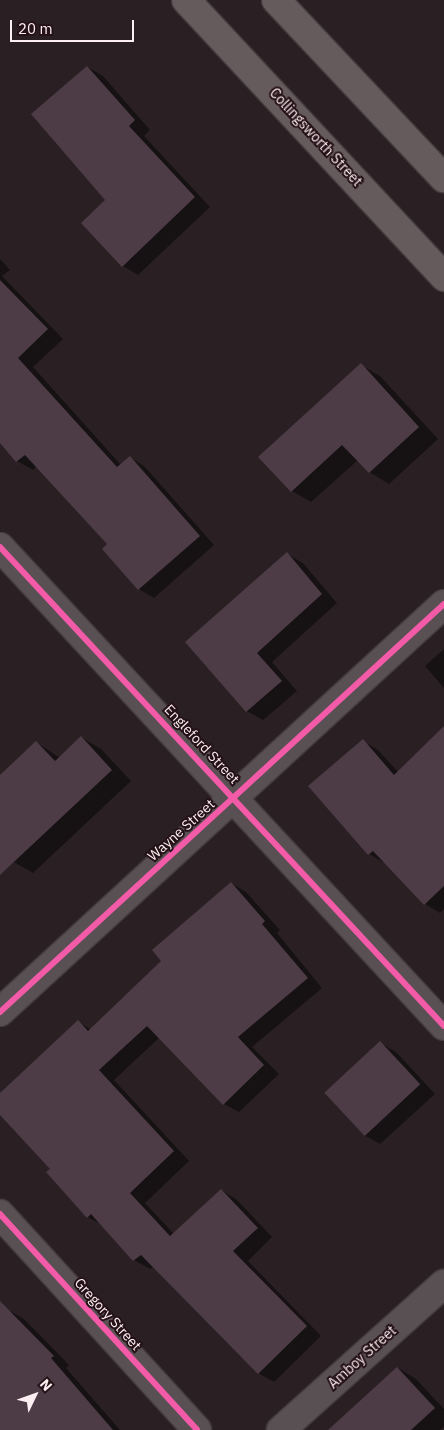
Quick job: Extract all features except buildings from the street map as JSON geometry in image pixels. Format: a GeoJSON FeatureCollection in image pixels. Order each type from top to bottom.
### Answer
{"type":"FeatureCollection","features":[{"type":"Feature","properties":{"kind":"main road","name":"Collingsworth Street"},"geometry":{"type":"LineString","coordinates":[[186,0],[444,277]]}},
{"type":"Feature","properties":{"kind":"main road"},"geometry":{"type":"LineString","coordinates":[[276,0],[444,178]]}},
{"type":"Feature","properties":{"kind":"street","name":"Engleford Street"},"geometry":{"type":"LineString","coordinates":[[0,547],[235,798],[444,1026]]}},
{"type":"Feature","properties":{"kind":"street","name":"Wayne Street"},"geometry":{"type":"LineString","coordinates":[[0,1012],[444,604]]}},
{"type":"Feature","properties":{"kind":"street","name":"Gregory Street"},"geometry":{"type":"LineString","coordinates":[[0,1214],[197,1430]]}},
{"type":"Feature","properties":{"kind":"street","name":"Amboy Street"},"geometry":{"type":"LineString","coordinates":[[281,1430],[444,1284]]}},
{"type":"Feature","properties":{"kind":"cycle path"},"geometry":{"type":"LineString","coordinates":[[0,547],[444,1026]]}},
{"type":"Feature","properties":{"kind":"cycle path"},"geometry":{"type":"LineString","coordinates":[[0,1012],[444,604]]}},
{"type":"Feature","properties":{"kind":"cycle path"},"geometry":{"type":"LineString","coordinates":[[0,1214],[197,1430]]}}]}
